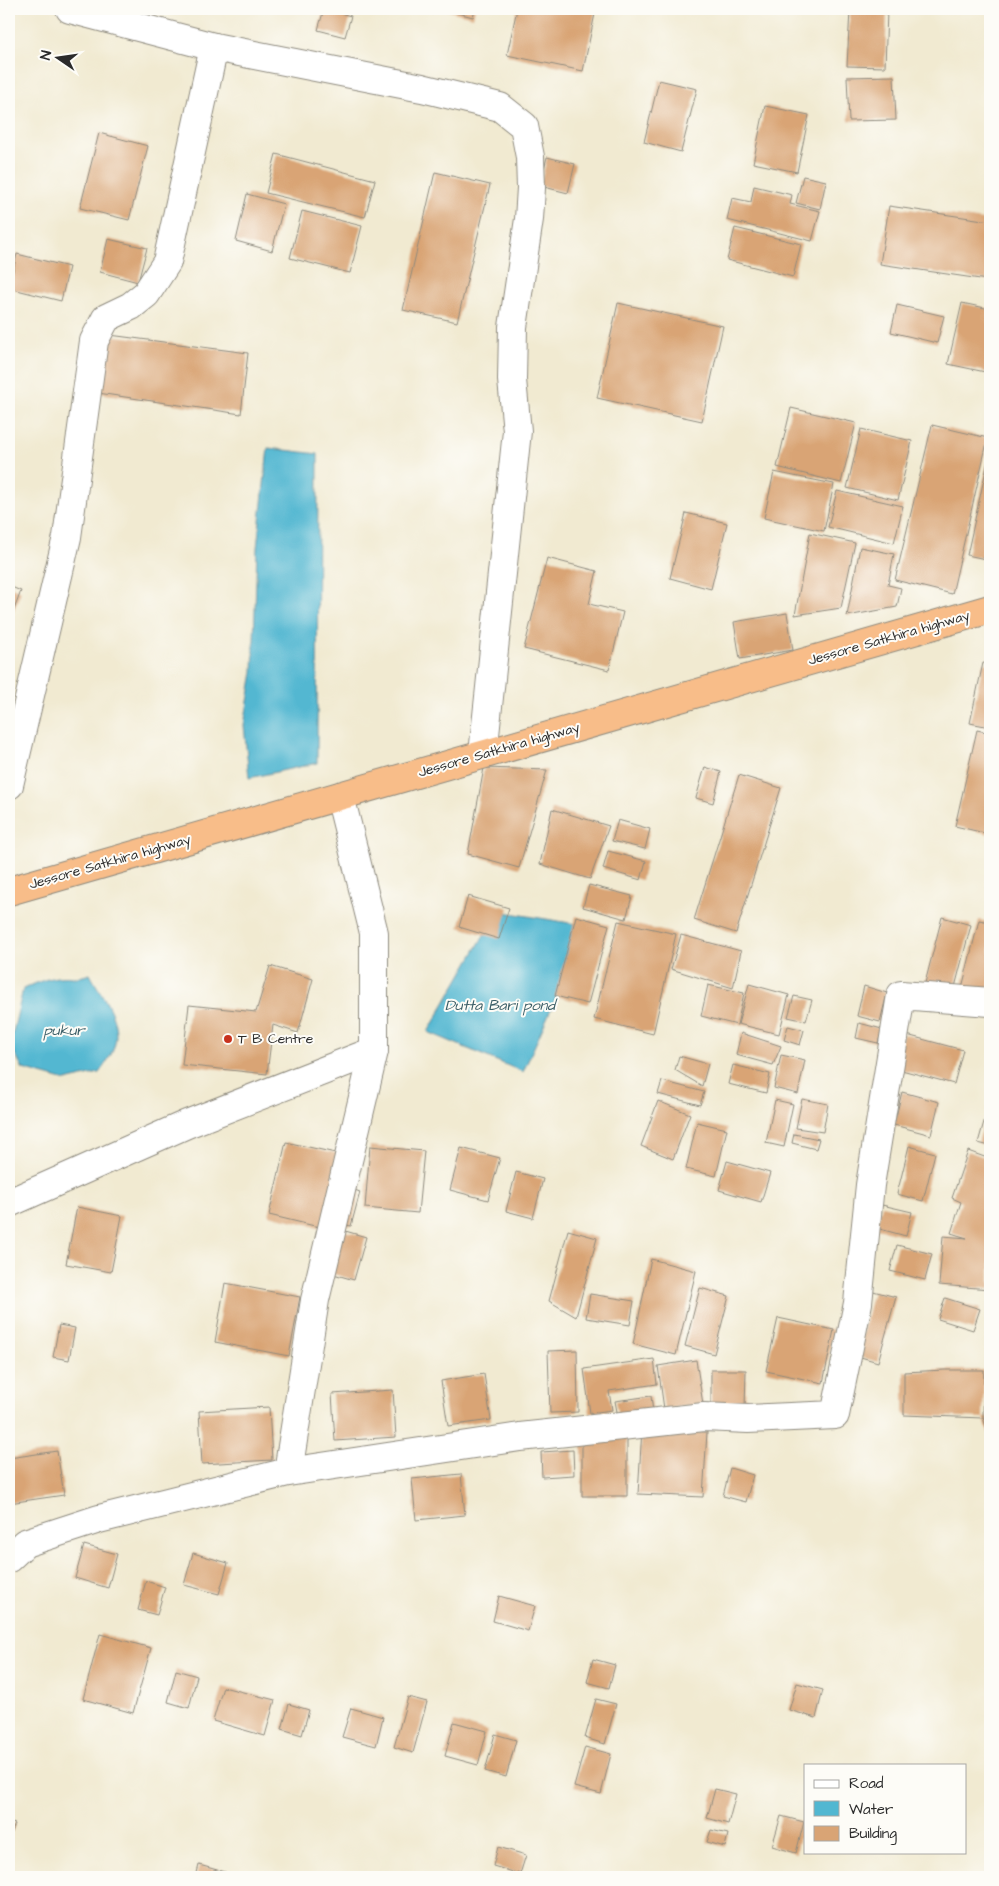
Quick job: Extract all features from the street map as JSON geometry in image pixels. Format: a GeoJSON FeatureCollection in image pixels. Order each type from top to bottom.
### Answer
{"type":"FeatureCollection","features":[{"type":"Feature","properties":{"kind":"highway","name":"Jessore Satkhira highway"},"geometry":{"type":"LineString","coordinates":[[9,891],[990,609]]}},
{"type":"Feature","properties":{"kind":"street"},"geometry":{"type":"LineString","coordinates":[[70,9],[214,47],[412,86],[500,107],[524,126],[530,157],[531,188],[529,219],[513,327],[512,380],[517,431],[483,754]]}},
{"type":"Feature","properties":{"kind":"street"},"geometry":{"type":"LineString","coordinates":[[9,785],[67,537],[94,341],[106,318],[131,306],[146,294],[167,262],[214,47]]}},
{"type":"Feature","properties":{"kind":"street"},"geometry":{"type":"LineString","coordinates":[[288,1472],[314,1300],[374,1050],[374,933],[340,796]]}},
{"type":"Feature","properties":{"kind":"street"},"geometry":{"type":"LineString","coordinates":[[9,1558],[25,1543],[99,1519],[288,1472],[520,1437],[684,1419],[704,1417],[748,1419],[835,1415],[858,1303],[870,1185],[901,995],[990,1002]]}},
{"type":"Feature","properties":{"kind":"street"},"geometry":{"type":"LineString","coordinates":[[9,1203],[187,1124],[374,1050]]}},
{"type":"Feature","properties":{"kind":"water"},"geometry":{"type":"Polygon","coordinates":[[[268,448],[318,454],[317,763],[249,778],[244,725],[253,672],[257,548],[268,448]]]}},
{"type":"Feature","properties":{"kind":"water","name":"Dutta Bari pond"},"geometry":{"type":"Polygon","coordinates":[[[498,911],[588,926],[523,1072],[428,1032],[498,911]]]}},
{"type":"Feature","properties":{"kind":"water","name":"pukur"},"geometry":{"type":"Polygon","coordinates":[[[90,974],[110,1010],[116,1030],[113,1050],[103,1068],[99,1073],[66,1081],[23,1069],[10,1045],[23,989],[49,979],[80,977],[90,974]]]}},
{"type":"Feature","properties":{"kind":"building"},"geometry":{"type":"Polygon","coordinates":[[[324,9],[351,16],[345,37],[318,30],[324,9]]]}},
{"type":"Feature","properties":{"kind":"building"},"geometry":{"type":"Polygon","coordinates":[[[442,9],[475,9],[473,17],[442,9]]]}},
{"type":"Feature","properties":{"kind":"building"},"geometry":{"type":"Polygon","coordinates":[[[517,9],[596,9],[583,71],[507,55],[517,9]]]}},
{"type":"Feature","properties":{"kind":"building"},"geometry":{"type":"Polygon","coordinates":[[[850,10],[887,11],[885,67],[847,66],[850,10]]]}},
{"type":"Feature","properties":{"kind":"building"},"geometry":{"type":"Polygon","coordinates":[[[894,76],[896,120],[849,121],[847,77],[894,76]]]}},
{"type":"Feature","properties":{"kind":"building"},"geometry":{"type":"Polygon","coordinates":[[[659,80],[697,89],[681,152],[644,142],[659,80]]]}},
{"type":"Feature","properties":{"kind":"building"},"geometry":{"type":"Polygon","coordinates":[[[765,106],[809,115],[797,172],[753,163],[765,106]]]}},
{"type":"Feature","properties":{"kind":"building"},"geometry":{"type":"Polygon","coordinates":[[[99,133],[148,146],[129,220],[80,208],[99,133]]]}},
{"type":"Feature","properties":{"kind":"building"},"geometry":{"type":"Polygon","coordinates":[[[276,154],[375,180],[365,217],[266,193],[276,154]]]}},
{"type":"Feature","properties":{"kind":"building"},"geometry":{"type":"Polygon","coordinates":[[[547,157],[575,164],[568,193],[540,186],[547,157]]]}},
{"type":"Feature","properties":{"kind":"building"},"geometry":{"type":"Polygon","coordinates":[[[435,172],[490,185],[457,322],[403,310],[435,172]]]}},
{"type":"Feature","properties":{"kind":"building"},"geometry":{"type":"Polygon","coordinates":[[[803,176],[826,181],[820,209],[796,203],[803,176]]]}},
{"type":"Feature","properties":{"kind":"building"},"geometry":{"type":"Polygon","coordinates":[[[754,186],[792,195],[790,204],[820,211],[812,241],[727,220],[732,198],[751,202],[754,186]]]}},
{"type":"Feature","properties":{"kind":"building"},"geometry":{"type":"Polygon","coordinates":[[[247,194],[284,204],[272,251],[236,241],[247,194]]]}},
{"type":"Feature","properties":{"kind":"building"},"geometry":{"type":"Polygon","coordinates":[[[889,206],[990,221],[990,260],[987,280],[880,264],[889,206]]]}},
{"type":"Feature","properties":{"kind":"building"},"geometry":{"type":"Polygon","coordinates":[[[302,211],[362,226],[350,273],[290,258],[302,211]]]}},
{"type":"Feature","properties":{"kind":"building"},"geometry":{"type":"Polygon","coordinates":[[[735,228],[801,244],[793,277],[727,260],[735,228]]]}},
{"type":"Feature","properties":{"kind":"building"},"geometry":{"type":"Polygon","coordinates":[[[108,239],[147,248],[138,282],[100,272],[108,239]]]}},
{"type":"Feature","properties":{"kind":"building"},"geometry":{"type":"Polygon","coordinates":[[[17,254],[69,267],[61,301],[9,288],[17,254]]]}},
{"type":"Feature","properties":{"kind":"building"},"geometry":{"type":"Polygon","coordinates":[[[618,303],[723,326],[702,421],[597,398],[618,303]]]}},
{"type":"Feature","properties":{"kind":"building"},"geometry":{"type":"Polygon","coordinates":[[[962,303],[990,309],[990,373],[948,364],[962,303]]]}},
{"type":"Feature","properties":{"kind":"building"},"geometry":{"type":"Polygon","coordinates":[[[897,305],[944,316],[937,343],[891,332],[897,305]]]}},
{"type":"Feature","properties":{"kind":"building"},"geometry":{"type":"Polygon","coordinates":[[[102,334],[248,353],[241,414],[91,392],[102,334]]]}},
{"type":"Feature","properties":{"kind":"building"},"geometry":{"type":"Polygon","coordinates":[[[791,408],[856,423],[841,483],[777,467],[791,408]]]}},
{"type":"Feature","properties":{"kind":"building"},"geometry":{"type":"Polygon","coordinates":[[[932,425],[988,438],[952,594],[895,580],[932,425]]]}},
{"type":"Feature","properties":{"kind":"building"},"geometry":{"type":"Polygon","coordinates":[[[861,429],[912,441],[898,500],[847,488],[861,429]]]}},
{"type":"Feature","properties":{"kind":"building"},"geometry":{"type":"Polygon","coordinates":[[[990,452],[990,560],[967,555],[990,452]]]}},
{"type":"Feature","properties":{"kind":"building"},"geometry":{"type":"Polygon","coordinates":[[[774,472],[834,484],[824,531],[764,518],[774,472]]]}},
{"type":"Feature","properties":{"kind":"building"},"geometry":{"type":"Polygon","coordinates":[[[837,491],[903,506],[894,543],[828,527],[837,491]]]}},
{"type":"Feature","properties":{"kind":"building"},"geometry":{"type":"Polygon","coordinates":[[[686,513],[727,523],[711,589],[670,578],[686,513]]]}},
{"type":"Feature","properties":{"kind":"building"},"geometry":{"type":"Polygon","coordinates":[[[810,533],[855,543],[841,608],[795,615],[810,533]]]}},
{"type":"Feature","properties":{"kind":"building"},"geometry":{"type":"Polygon","coordinates":[[[860,547],[894,554],[888,585],[901,588],[897,607],[847,616],[860,547]]]}},
{"type":"Feature","properties":{"kind":"building"},"geometry":{"type":"Polygon","coordinates":[[[547,558],[597,571],[589,604],[623,612],[609,670],[524,649],[547,558]]]}},
{"type":"Feature","properties":{"kind":"building"},"geometry":{"type":"Polygon","coordinates":[[[9,586],[21,591],[9,623],[9,586]]]}},
{"type":"Feature","properties":{"kind":"building"},"geometry":{"type":"Polygon","coordinates":[[[787,613],[793,650],[740,659],[734,622],[787,613]]]}},
{"type":"Feature","properties":{"kind":"building"},"geometry":{"type":"Polygon","coordinates":[[[983,663],[990,664],[990,727],[970,723],[983,663]]]}},
{"type":"Feature","properties":{"kind":"building"},"geometry":{"type":"Polygon","coordinates":[[[977,730],[990,733],[989,834],[955,826],[977,730]]]}},
{"type":"Feature","properties":{"kind":"building"},"geometry":{"type":"Polygon","coordinates":[[[705,767],[721,772],[713,803],[696,798],[705,767]]]}},
{"type":"Feature","properties":{"kind":"building"},"geometry":{"type":"Polygon","coordinates":[[[484,768],[547,770],[519,868],[468,854],[484,768]]]}},
{"type":"Feature","properties":{"kind":"building"},"geometry":{"type":"Polygon","coordinates":[[[739,775],[781,788],[736,933],[694,920],[739,775]]]}},
{"type":"Feature","properties":{"kind":"building"},"geometry":{"type":"Polygon","coordinates":[[[552,809],[609,826],[590,879],[540,864],[552,809]]]}},
{"type":"Feature","properties":{"kind":"building"},"geometry":{"type":"Polygon","coordinates":[[[618,820],[650,829],[645,849],[612,841],[618,820]]]}},
{"type":"Feature","properties":{"kind":"building"},"geometry":{"type":"Polygon","coordinates":[[[608,851],[646,861],[641,880],[603,869],[608,851]]]}},
{"type":"Feature","properties":{"kind":"building"},"geometry":{"type":"Polygon","coordinates":[[[589,885],[632,896],[626,919],[583,907],[589,885]]]}},
{"type":"Feature","properties":{"kind":"building"},"geometry":{"type":"Polygon","coordinates":[[[468,896],[509,908],[499,939],[459,927],[468,896]]]}},
{"type":"Feature","properties":{"kind":"building"},"geometry":{"type":"Polygon","coordinates":[[[576,916],[609,925],[588,1004],[555,996],[576,916]]]}},
{"type":"Feature","properties":{"kind":"building"},"geometry":{"type":"Polygon","coordinates":[[[942,917],[971,925],[954,991],[925,983],[942,917]]]}},
{"type":"Feature","properties":{"kind":"building"},"geometry":{"type":"Polygon","coordinates":[[[979,920],[990,922],[990,981],[987,995],[962,988],[979,920]]]}},
{"type":"Feature","properties":{"kind":"building"},"geometry":{"type":"Polygon","coordinates":[[[618,921],[676,934],[653,1034],[594,1019],[618,921]]]}},
{"type":"Feature","properties":{"kind":"building"},"geometry":{"type":"Polygon","coordinates":[[[681,935],[741,951],[733,988],[671,969],[681,935]]]}},
{"type":"Feature","properties":{"kind":"building","name":"T B Centre"},"geometry":{"type":"Polygon","coordinates":[[[270,966],[313,979],[298,1033],[273,1025],[267,1074],[182,1065],[189,1005],[256,1012],[270,966]]]}},
{"type":"Feature","properties":{"kind":"building"},"geometry":{"type":"Polygon","coordinates":[[[749,984],[789,995],[779,1034],[738,1024],[749,984]]]}},
{"type":"Feature","properties":{"kind":"building"},"geometry":{"type":"Polygon","coordinates":[[[708,985],[744,993],[737,1025],[701,1016],[708,985]]]}},
{"type":"Feature","properties":{"kind":"building"},"geometry":{"type":"Polygon","coordinates":[[[864,986],[887,993],[880,1022],[857,1016],[864,986]]]}},
{"type":"Feature","properties":{"kind":"building"},"geometry":{"type":"Polygon","coordinates":[[[794,996],[812,1000],[806,1021],[788,1017],[794,996]]]}},
{"type":"Feature","properties":{"kind":"building"},"geometry":{"type":"Polygon","coordinates":[[[859,1023],[882,1029],[878,1043],[856,1038],[859,1023]]]}},
{"type":"Feature","properties":{"kind":"building"},"geometry":{"type":"Polygon","coordinates":[[[788,1026],[804,1030],[800,1045],[784,1040],[788,1026]]]}},
{"type":"Feature","properties":{"kind":"building"},"geometry":{"type":"Polygon","coordinates":[[[741,1033],[781,1046],[773,1065],[736,1055],[741,1033]]]}},
{"type":"Feature","properties":{"kind":"building"},"geometry":{"type":"Polygon","coordinates":[[[903,1034],[963,1050],[954,1084],[894,1068],[903,1034]]]}},
{"type":"Feature","properties":{"kind":"building"},"geometry":{"type":"Polygon","coordinates":[[[781,1055],[805,1060],[798,1094],[774,1088],[781,1055]]]}},
{"type":"Feature","properties":{"kind":"building"},"geometry":{"type":"Polygon","coordinates":[[[679,1056],[708,1064],[702,1086],[675,1070],[679,1056]]]}},
{"type":"Feature","properties":{"kind":"building"},"geometry":{"type":"Polygon","coordinates":[[[733,1065],[770,1074],[766,1093],[728,1084],[733,1065]]]}},
{"type":"Feature","properties":{"kind":"building"},"geometry":{"type":"Polygon","coordinates":[[[662,1081],[704,1092],[700,1105],[658,1094],[662,1081]]]}},
{"type":"Feature","properties":{"kind":"building"},"geometry":{"type":"Polygon","coordinates":[[[902,1092],[939,1102],[931,1135],[894,1125],[902,1092]]]}},
{"type":"Feature","properties":{"kind":"building"},"geometry":{"type":"Polygon","coordinates":[[[802,1099],[828,1104],[823,1132],[796,1128],[802,1099]]]}},
{"type":"Feature","properties":{"kind":"building"},"geometry":{"type":"Polygon","coordinates":[[[775,1100],[793,1104],[784,1147],[766,1143],[775,1100]]]}},
{"type":"Feature","properties":{"kind":"building"},"geometry":{"type":"Polygon","coordinates":[[[658,1101],[690,1114],[673,1159],[641,1146],[658,1101]]]}},
{"type":"Feature","properties":{"kind":"building"},"geometry":{"type":"Polygon","coordinates":[[[990,1105],[990,1146],[978,1143],[990,1105]]]}},
{"type":"Feature","properties":{"kind":"building"},"geometry":{"type":"Polygon","coordinates":[[[697,1122],[727,1129],[716,1176],[686,1169],[697,1122]]]}},
{"type":"Feature","properties":{"kind":"building"},"geometry":{"type":"Polygon","coordinates":[[[794,1134],[819,1139],[816,1149],[792,1143],[794,1134]]]}},
{"type":"Feature","properties":{"kind":"building"},"geometry":{"type":"Polygon","coordinates":[[[286,1142],[340,1154],[323,1228],[269,1215],[286,1142]]]}},
{"type":"Feature","properties":{"kind":"building"},"geometry":{"type":"Polygon","coordinates":[[[370,1146],[424,1151],[418,1213],[365,1208],[370,1146]]]}},
{"type":"Feature","properties":{"kind":"building"},"geometry":{"type":"Polygon","coordinates":[[[909,1146],[935,1153],[923,1201],[897,1194],[909,1146]]]}},
{"type":"Feature","properties":{"kind":"building"},"geometry":{"type":"Polygon","coordinates":[[[461,1148],[500,1158],[488,1200],[450,1190],[461,1148]]]}},
{"type":"Feature","properties":{"kind":"building"},"geometry":{"type":"Polygon","coordinates":[[[968,1151],[990,1159],[988,1240],[990,1240],[990,1289],[939,1285],[943,1236],[967,1238],[951,1233],[961,1202],[952,1198],[968,1151]]]}},
{"type":"Feature","properties":{"kind":"building"},"geometry":{"type":"Polygon","coordinates":[[[727,1161],[770,1173],[761,1202],[719,1190],[727,1161]]]}},
{"type":"Feature","properties":{"kind":"building"},"geometry":{"type":"Polygon","coordinates":[[[516,1172],[543,1179],[533,1218],[506,1211],[516,1172]]]}},
{"type":"Feature","properties":{"kind":"building"},"geometry":{"type":"Polygon","coordinates":[[[352,1189],[360,1192],[351,1226],[342,1224],[352,1189]]]}},
{"type":"Feature","properties":{"kind":"building"},"geometry":{"type":"Polygon","coordinates":[[[882,1205],[912,1212],[906,1236],[876,1228],[882,1205]]]}},
{"type":"Feature","properties":{"kind":"building"},"geometry":{"type":"Polygon","coordinates":[[[77,1207],[122,1216],[111,1272],[66,1264],[77,1207]]]}},
{"type":"Feature","properties":{"kind":"building"},"geometry":{"type":"Polygon","coordinates":[[[342,1230],[366,1237],[354,1280],[330,1273],[342,1230]]]}},
{"type":"Feature","properties":{"kind":"building"},"geometry":{"type":"Polygon","coordinates":[[[568,1230],[597,1238],[576,1317],[549,1301],[568,1230]]]}},
{"type":"Feature","properties":{"kind":"building"},"geometry":{"type":"Polygon","coordinates":[[[897,1245],[932,1254],[925,1280],[890,1271],[897,1245]]]}},
{"type":"Feature","properties":{"kind":"building"},"geometry":{"type":"Polygon","coordinates":[[[651,1259],[696,1271],[676,1355],[633,1344],[651,1259]]]}},
{"type":"Feature","properties":{"kind":"building"},"geometry":{"type":"Polygon","coordinates":[[[225,1283],[300,1297],[289,1356],[215,1342],[225,1283]]]}},
{"type":"Feature","properties":{"kind":"building"},"geometry":{"type":"Polygon","coordinates":[[[700,1288],[729,1296],[714,1354],[685,1346],[700,1288]]]}},
{"type":"Feature","properties":{"kind":"building"},"geometry":{"type":"Polygon","coordinates":[[[873,1291],[896,1297],[878,1362],[857,1356],[873,1291]]]}},
{"type":"Feature","properties":{"kind":"building"},"geometry":{"type":"Polygon","coordinates":[[[590,1294],[634,1301],[630,1325],[586,1318],[590,1294]]]}},
{"type":"Feature","properties":{"kind":"building"},"geometry":{"type":"Polygon","coordinates":[[[945,1298],[980,1309],[973,1330],[938,1319],[945,1298]]]}},
{"type":"Feature","properties":{"kind":"building"},"geometry":{"type":"Polygon","coordinates":[[[778,1318],[834,1330],[823,1383],[766,1371],[778,1318]]]}},
{"type":"Feature","properties":{"kind":"building"},"geometry":{"type":"Polygon","coordinates":[[[59,1325],[75,1328],[69,1360],[53,1357],[59,1325]]]}},
{"type":"Feature","properties":{"kind":"building"},"geometry":{"type":"Polygon","coordinates":[[[577,1350],[578,1412],[550,1413],[548,1351],[577,1350]]]}},
{"type":"Feature","properties":{"kind":"building"},"geometry":{"type":"Polygon","coordinates":[[[654,1359],[657,1384],[609,1391],[612,1410],[590,1413],[584,1369],[654,1359]]]}},
{"type":"Feature","properties":{"kind":"building"},"geometry":{"type":"Polygon","coordinates":[[[696,1360],[703,1404],[664,1409],[658,1366],[696,1360]]]}},
{"type":"Feature","properties":{"kind":"building"},"geometry":{"type":"Polygon","coordinates":[[[711,1370],[746,1370],[745,1408],[711,1408],[711,1370]]]}},
{"type":"Feature","properties":{"kind":"building"},"geometry":{"type":"Polygon","coordinates":[[[984,1370],[983,1418],[904,1415],[904,1372],[984,1370]]]}},
{"type":"Feature","properties":{"kind":"building"},"geometry":{"type":"Polygon","coordinates":[[[484,1374],[491,1420],[448,1426],[441,1381],[484,1374]]]}},
{"type":"Feature","properties":{"kind":"building"},"geometry":{"type":"Polygon","coordinates":[[[393,1390],[396,1437],[335,1441],[332,1394],[393,1390]]]}},
{"type":"Feature","properties":{"kind":"building"},"geometry":{"type":"Polygon","coordinates":[[[651,1396],[653,1412],[618,1417],[615,1401],[651,1396]]]}},
{"type":"Feature","properties":{"kind":"building"},"geometry":{"type":"Polygon","coordinates":[[[269,1407],[272,1460],[202,1464],[199,1411],[269,1407]]]}},
{"type":"Feature","properties":{"kind":"building"},"geometry":{"type":"Polygon","coordinates":[[[990,1417],[990,1437],[983,1418],[990,1417]]]}},
{"type":"Feature","properties":{"kind":"building"},"geometry":{"type":"Polygon","coordinates":[[[642,1429],[707,1432],[703,1497],[638,1494],[642,1429]]]}},
{"type":"Feature","properties":{"kind":"building"},"geometry":{"type":"Polygon","coordinates":[[[627,1431],[627,1496],[582,1496],[582,1442],[627,1431]]]}},
{"type":"Feature","properties":{"kind":"building"},"geometry":{"type":"Polygon","coordinates":[[[573,1450],[574,1475],[542,1477],[541,1452],[573,1450]]]}},
{"type":"Feature","properties":{"kind":"building"},"geometry":{"type":"Polygon","coordinates":[[[57,1451],[64,1495],[9,1503],[9,1458],[57,1451]]]}},
{"type":"Feature","properties":{"kind":"building"},"geometry":{"type":"Polygon","coordinates":[[[730,1468],[753,1475],[746,1502],[723,1496],[730,1468]]]}},
{"type":"Feature","properties":{"kind":"building"},"geometry":{"type":"Polygon","coordinates":[[[461,1474],[465,1515],[416,1520],[412,1479],[461,1474]]]}},
{"type":"Feature","properties":{"kind":"building"},"geometry":{"type":"Polygon","coordinates":[[[84,1545],[117,1554],[108,1588],[75,1578],[84,1545]]]}},
{"type":"Feature","properties":{"kind":"building"},"geometry":{"type":"Polygon","coordinates":[[[193,1553],[228,1563],[219,1594],[184,1585],[193,1553]]]}},
{"type":"Feature","properties":{"kind":"building"},"geometry":{"type":"Polygon","coordinates":[[[146,1581],[165,1587],[157,1615],[138,1610],[146,1581]]]}},
{"type":"Feature","properties":{"kind":"building"},"geometry":{"type":"Polygon","coordinates":[[[499,1596],[535,1606],[528,1631],[493,1621],[499,1596]]]}},
{"type":"Feature","properties":{"kind":"building"},"geometry":{"type":"Polygon","coordinates":[[[100,1634],[151,1648],[133,1713],[83,1699],[100,1634]]]}},
{"type":"Feature","properties":{"kind":"building"},"geometry":{"type":"Polygon","coordinates":[[[593,1659],[615,1665],[609,1688],[587,1682],[593,1659]]]}},
{"type":"Feature","properties":{"kind":"building"},"geometry":{"type":"Polygon","coordinates":[[[176,1670],[197,1676],[189,1708],[168,1702],[176,1670]]]}},
{"type":"Feature","properties":{"kind":"building"},"geometry":{"type":"Polygon","coordinates":[[[797,1683],[823,1690],[816,1718],[789,1710],[797,1683]]]}},
{"type":"Feature","properties":{"kind":"building"},"geometry":{"type":"Polygon","coordinates":[[[223,1687],[275,1700],[265,1736],[213,1721],[223,1687]]]}},
{"type":"Feature","properties":{"kind":"building"},"geometry":{"type":"Polygon","coordinates":[[[408,1697],[427,1702],[413,1753],[394,1747],[408,1697]]]}},
{"type":"Feature","properties":{"kind":"building"},"geometry":{"type":"Polygon","coordinates":[[[596,1699],[616,1704],[605,1744],[585,1738],[596,1699]]]}},
{"type":"Feature","properties":{"kind":"building"},"geometry":{"type":"Polygon","coordinates":[[[289,1704],[309,1710],[302,1735],[282,1729],[289,1704]]]}},
{"type":"Feature","properties":{"kind":"building"},"geometry":{"type":"Polygon","coordinates":[[[351,1708],[383,1717],[376,1746],[342,1737],[351,1708]]]}},
{"type":"Feature","properties":{"kind":"building"},"geometry":{"type":"Polygon","coordinates":[[[454,1722],[487,1731],[478,1765],[445,1756],[454,1722]]]}},
{"type":"Feature","properties":{"kind":"building"},"geometry":{"type":"Polygon","coordinates":[[[495,1734],[516,1740],[506,1777],[485,1771],[495,1734]]]}},
{"type":"Feature","properties":{"kind":"building"},"geometry":{"type":"Polygon","coordinates":[[[585,1747],[611,1754],[601,1794],[574,1787],[585,1747]]]}},
{"type":"Feature","properties":{"kind":"building"},"geometry":{"type":"Polygon","coordinates":[[[715,1789],[736,1794],[728,1824],[707,1818],[715,1789]]]}},
{"type":"Feature","properties":{"kind":"building"},"geometry":{"type":"Polygon","coordinates":[[[781,1816],[804,1822],[796,1853],[772,1846],[781,1816]]]}},
{"type":"Feature","properties":{"kind":"building"},"geometry":{"type":"Polygon","coordinates":[[[9,1822],[15,1824],[9,1840],[9,1822]]]}},
{"type":"Feature","properties":{"kind":"building"},"geometry":{"type":"Polygon","coordinates":[[[711,1830],[728,1834],[725,1847],[707,1842],[711,1830]]]}},
{"type":"Feature","properties":{"kind":"building"},"geometry":{"type":"Polygon","coordinates":[[[498,1847],[526,1855],[520,1874],[493,1866],[498,1847]]]}},
{"type":"Feature","properties":{"kind":"building"},"geometry":{"type":"Polygon","coordinates":[[[199,1865],[243,1877],[196,1877],[199,1865]]]}},
{"type":"Feature","properties":{"kind":"place","name":"T B Centre"},"geometry":{"type":"Point","coordinates":[228,1039]}}]}
